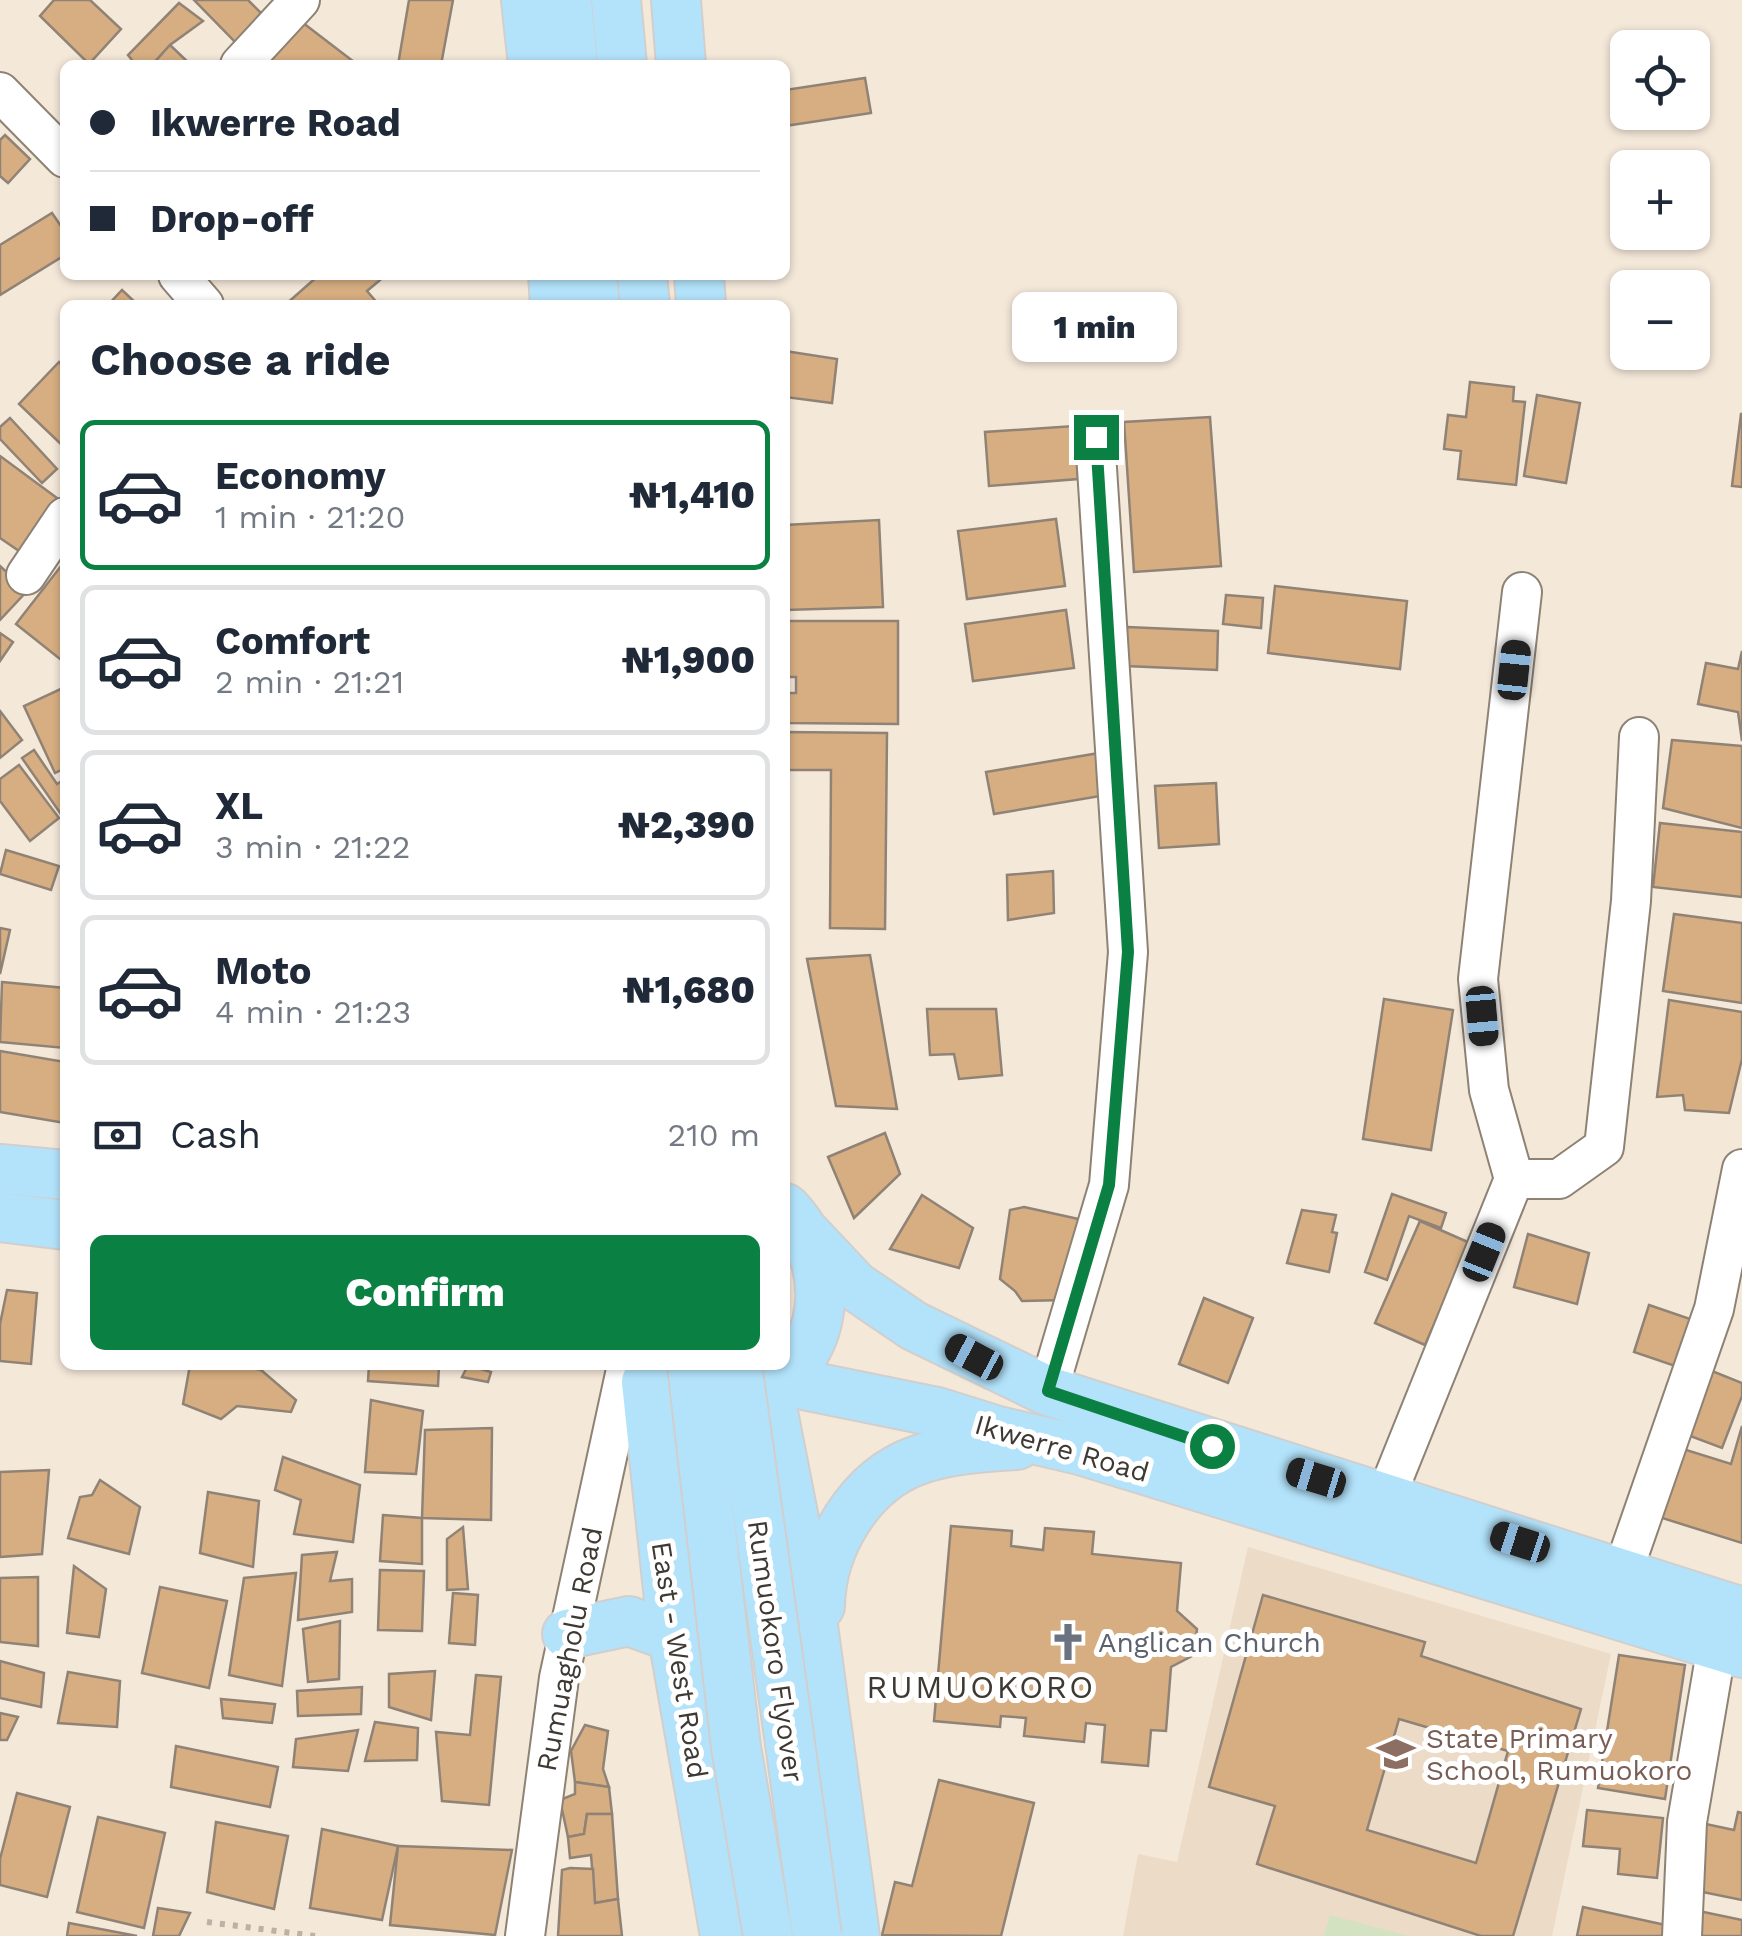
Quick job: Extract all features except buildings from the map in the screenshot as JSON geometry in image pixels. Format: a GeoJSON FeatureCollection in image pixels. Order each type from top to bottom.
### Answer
{"type":"FeatureCollection","features":[{"type":"Feature","properties":{"kind":"main road"},"geometry":{"type":"LineString","coordinates":[[526,0],[532,60]]}},
{"type":"Feature","properties":{"kind":"main road"},"geometry":{"type":"LineString","coordinates":[[566,0],[572,60]]}},
{"type":"Feature","properties":{"kind":"main road"},"geometry":{"type":"LineString","coordinates":[[616,0],[622,60]]}},
{"type":"Feature","properties":{"kind":"main road"},"geometry":{"type":"LineString","coordinates":[[676,0],[681,60]]}},
{"type":"Feature","properties":{"kind":"main road"},"geometry":{"type":"LineString","coordinates":[[0,1169],[60,1175]]}},
{"type":"Feature","properties":{"kind":"main road"},"geometry":{"type":"LineString","coordinates":[[0,1216],[60,1224]]}},
{"type":"Feature","properties":{"kind":"main road"},"geometry":{"type":"LineString","coordinates":[[790,1362],[802,1356],[816,1328],[822,1296],[819,1265],[796,1221]]}},
{"type":"Feature","properties":{"kind":"main road","name":"Ikwerre Road"},"geometry":{"type":"LineString","coordinates":[[796,1221],[854,1286],[914,1326],[1048,1391],[1622,1574],[1734,1637]]}},
{"type":"Feature","properties":{"kind":"main road","name":"Rumuokoro Flyover"},"geometry":{"type":"LineString","coordinates":[[693,1370],[736,1747],[768,1936]]}},
{"type":"Feature","properties":{"kind":"main road"},"geometry":{"type":"LineString","coordinates":[[634,1371],[668,1394],[706,1403],[738,1400],[762,1377]]}},
{"type":"Feature","properties":{"kind":"main road","name":"East - West Road"},"geometry":{"type":"LineString","coordinates":[[634,1371],[673,1637],[725,1936]]}},
{"type":"Feature","properties":{"kind":"main road"},"geometry":{"type":"LineString","coordinates":[[762,1377],[819,1665],[856,1936]]}},
{"type":"Feature","properties":{"kind":"main road","name":"Ikwerre Road"},"geometry":{"type":"LineString","coordinates":[[762,1377],[937,1412],[1734,1637]]}},
{"type":"Feature","properties":{"kind":"main road","name":"Rumuokoro Flyover"},"geometry":{"type":"LineString","coordinates":[[762,1377],[741,1409],[817,1936]]}},
{"type":"Feature","properties":{"kind":"main road"},"geometry":{"type":"LineString","coordinates":[[819,1665],[820,1584],[840,1526],[878,1483],[915,1461],[955,1450],[1049,1443]]}},
{"type":"Feature","properties":{"kind":"main road"},"geometry":{"type":"LineString","coordinates":[[567,1634],[629,1621],[673,1637]]}},
{"type":"Feature","properties":{"kind":"street"},"geometry":{"type":"LineString","coordinates":[[245,60],[300,0]]}},
{"type":"Feature","properties":{"kind":"street"},"geometry":{"type":"LineString","coordinates":[[0,92],[60,153]]}},
{"type":"Feature","properties":{"kind":"street"},"geometry":{"type":"LineString","coordinates":[[182,280],[200,300]]}},
{"type":"Feature","properties":{"kind":"street"},"geometry":{"type":"LineString","coordinates":[[1048,1391],[1109,1185],[1128,952],[1096,437]]}},
{"type":"Feature","properties":{"kind":"street"},"geometry":{"type":"LineString","coordinates":[[26,575],[60,524]]}},
{"type":"Feature","properties":{"kind":"street"},"geometry":{"type":"LineString","coordinates":[[1384,1500],[1514,1180],[1489,1090],[1478,979],[1522,592]]}},
{"type":"Feature","properties":{"kind":"street"},"geometry":{"type":"LineString","coordinates":[[1514,1180],[1560,1179],[1604,1147],[1631,901],[1639,737]]}},
{"type":"Feature","properties":{"kind":"street"},"geometry":{"type":"LineString","coordinates":[[1622,1574],[1714,1308],[1742,1168]]}},
{"type":"Feature","properties":{"kind":"street","name":"Rumuagholu Road"},"geometry":{"type":"LineString","coordinates":[[526,1936],[540,1810],[567,1634],[634,1371]]}},
{"type":"Feature","properties":{"kind":"street"},"geometry":{"type":"LineString","coordinates":[[1682,1936],[1687,1822],[1734,1637]]}},
{"type":"Feature","properties":{"kind":"path"},"geometry":{"type":"LineString","coordinates":[[207,1922],[315,1936]]}},
{"type":"Feature","properties":{"kind":"shaded area","name":"State Primary School, Rumuokoro"},"geometry":{"type":"Polygon","coordinates":[[[1248,1547],[1611,1654],[1552,1936],[1123,1936],[1138,1854],[1177,1862],[1248,1547]]]}},
{"type":"Feature","properties":{"kind":"green space"},"geometry":{"type":"Polygon","coordinates":[[[1330,1915],[1408,1936],[1324,1936],[1330,1915]]]}},
{"type":"Feature","properties":{"kind":"place","name":"Anglican Church"},"geometry":{"type":"Point","coordinates":[1068,1642]}},
{"type":"Feature","properties":{"kind":"place","name":"State Primary School, Rumuokoro"},"geometry":{"type":"Point","coordinates":[1396,1754]}},
{"type":"Feature","properties":{"kind":"district","name":"RUMUOKORO"},"geometry":{"type":"Point","coordinates":[981,1687]}},
{"type":"Feature","properties":{"kind":"route"},"geometry":{"type":"LineString","coordinates":[[1096,437],[1128,952],[1109,1185],[1048,1391],[1212,1446]]}}]}
